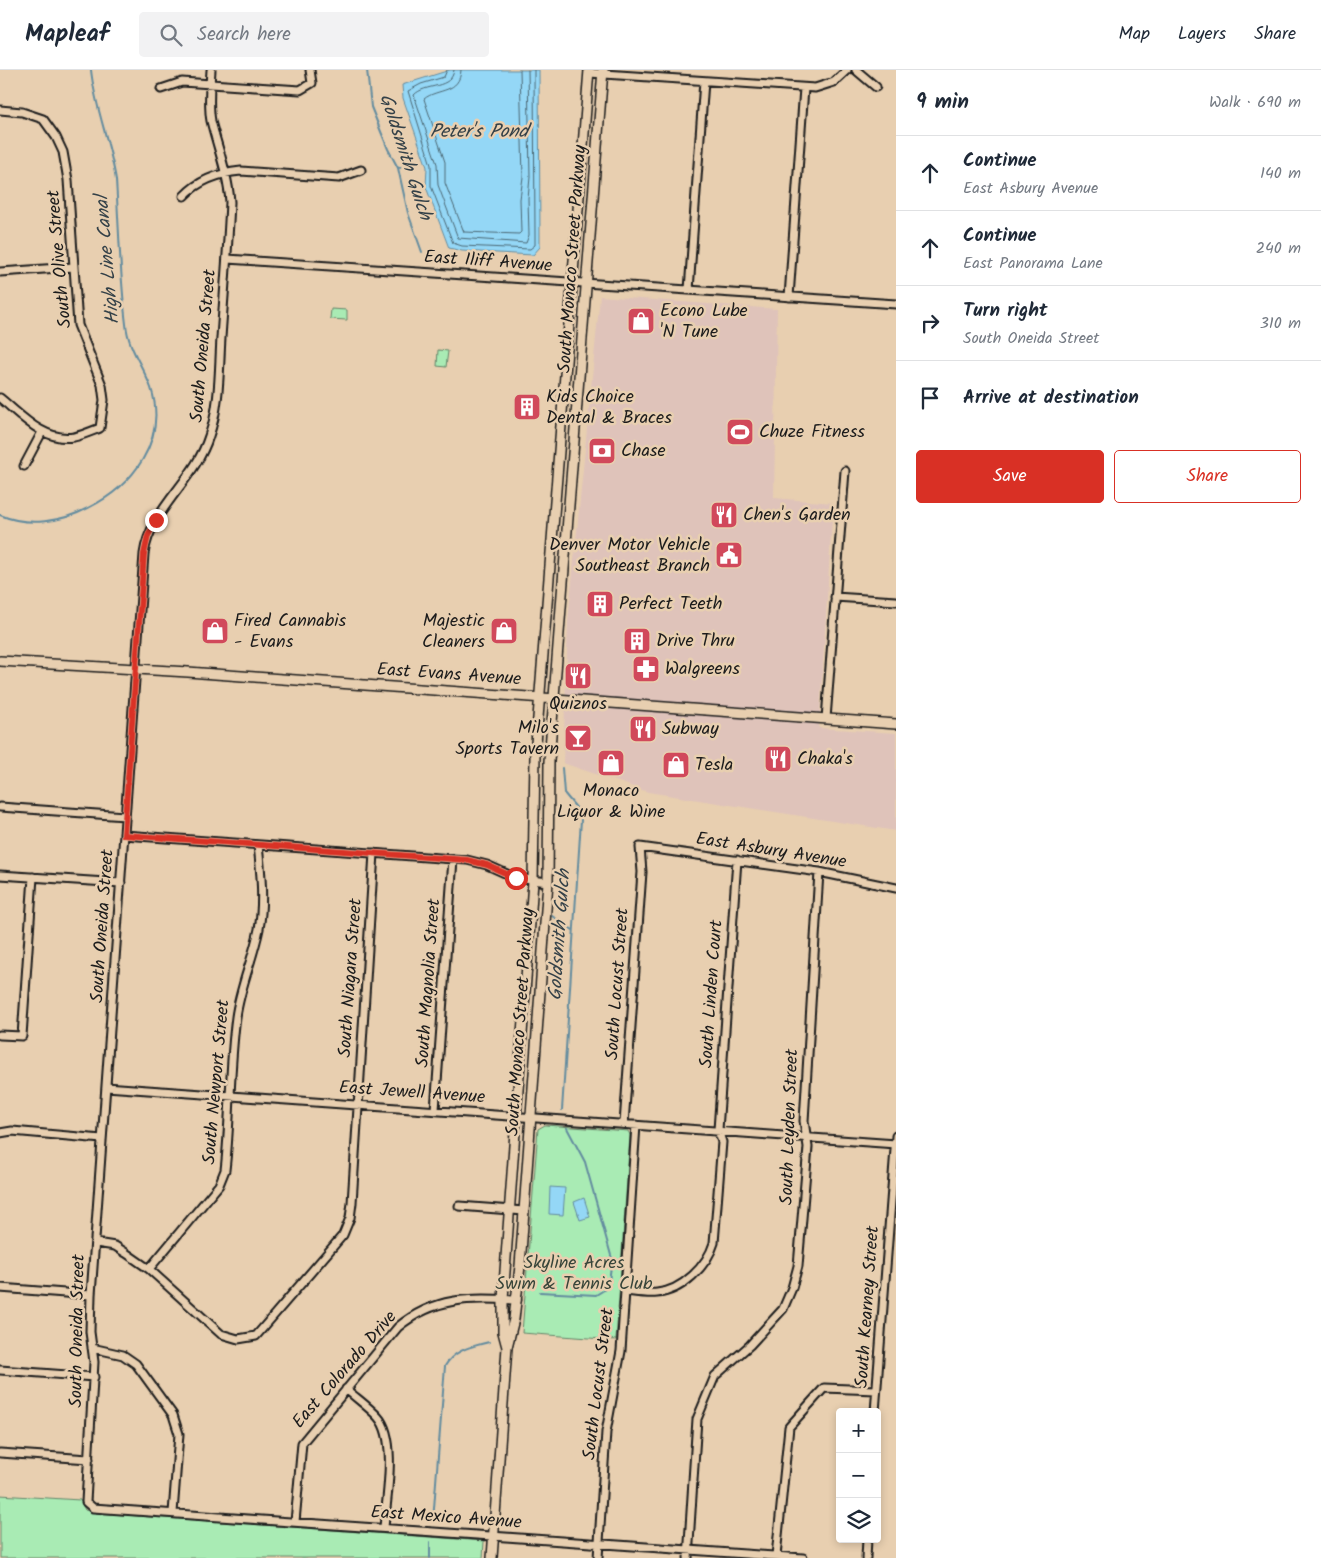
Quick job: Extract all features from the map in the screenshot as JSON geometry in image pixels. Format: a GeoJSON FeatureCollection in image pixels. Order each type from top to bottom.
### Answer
{"type":"FeatureCollection","features":[{"type":"Feature","properties":{"kind":"main road","name":"South Monaco Street Parkway"},"geometry":{"type":"LineString","coordinates":[[507,1347],[503,1332],[503,1300],[536,834],[534,777],[589,72]]}},
{"type":"Feature","properties":{"kind":"main road","name":"South Monaco Street Parkway"},"geometry":{"type":"LineString","coordinates":[[492,1558],[507,1347],[517,1300],[524,1211],[548,882],[549,772],[554,698],[588,284],[603,72]]}},
{"type":"Feature","properties":{"kind":"main road","name":"East Evans Avenue"},"geometry":{"type":"LineString","coordinates":[[0,661],[136,668],[896,724]]}},
{"type":"Feature","properties":{"kind":"street","name":"South Oneida Street"},"geometry":{"type":"LineString","coordinates":[[88,1506],[86,1495],[94,1377],[91,1295],[146,540],[157,519],[197,465],[213,423],[218,390],[230,202],[227,172],[211,121],[211,70]]}},
{"type":"Feature","properties":{"kind":"street"},"geometry":{"type":"LineString","coordinates":[[161,89],[171,84],[182,82],[300,90],[312,83],[310,70]]}},
{"type":"Feature","properties":{"kind":"street"},"geometry":{"type":"LineString","coordinates":[[589,72],[804,88],[825,86],[840,78],[847,70]]}},
{"type":"Feature","properties":{"kind":"street"},"geometry":{"type":"LineString","coordinates":[[856,70],[876,87]]}},
{"type":"Feature","properties":{"kind":"street"},"geometry":{"type":"LineString","coordinates":[[689,290],[704,81]]}},
{"type":"Feature","properties":{"kind":"street"},"geometry":{"type":"LineString","coordinates":[[789,297],[804,88]]}},
{"type":"Feature","properties":{"kind":"street","name":"South Olive Street"},"geometry":{"type":"LineString","coordinates":[[0,110],[22,112],[43,119],[56,136],[66,167],[78,325],[102,385],[104,400],[100,428],[74,437],[56,437],[42,432]]}},
{"type":"Feature","properties":{"kind":"street"},"geometry":{"type":"LineString","coordinates":[[184,196],[200,182],[227,172],[241,171],[339,178],[361,170]]}},
{"type":"Feature","properties":{"kind":"street","name":"East Iliff Avenue"},"geometry":{"type":"LineString","coordinates":[[227,259],[896,304]]}},
{"type":"Feature","properties":{"kind":"street"},"geometry":{"type":"LineString","coordinates":[[0,272],[74,268]]}},
{"type":"Feature","properties":{"kind":"street"},"geometry":{"type":"LineString","coordinates":[[0,398],[42,432],[24,466]]}},
{"type":"Feature","properties":{"kind":"street"},"geometry":{"type":"LineString","coordinates":[[826,719],[844,471]]}},
{"type":"Feature","properties":{"kind":"street"},"geometry":{"type":"LineString","coordinates":[[835,597],[896,601]]}},
{"type":"Feature","properties":{"kind":"street"},"geometry":{"type":"LineString","coordinates":[[0,807],[126,816]]}},
{"type":"Feature","properties":{"kind":"street"},"geometry":{"type":"LineString","coordinates":[[124,835],[453,858],[478,862],[510,876],[548,882]]}},
{"type":"Feature","properties":{"kind":"street","name":"South Newport Street"},"geometry":{"type":"LineString","coordinates":[[149,1269],[219,1185],[225,1170],[236,1019],[241,986],[252,954],[262,910],[258,845]]}},
{"type":"Feature","properties":{"kind":"street","name":"East Asbury Avenue"},"geometry":{"type":"LineString","coordinates":[[640,847],[819,872],[896,888]]}},
{"type":"Feature","properties":{"kind":"street","name":"South Locust Street"},"geometry":{"type":"LineString","coordinates":[[624,1124],[642,872],[640,847]]}},
{"type":"Feature","properties":{"kind":"street","name":"South Niagara Street"},"geometry":{"type":"LineString","coordinates":[[96,1243],[115,1246],[149,1269],[221,1334],[238,1339],[256,1336],[344,1235],[350,1218],[374,853]]}},
{"type":"Feature","properties":{"kind":"street","name":"South Magnolia Street"},"geometry":{"type":"LineString","coordinates":[[435,1110],[453,858]]}},
{"type":"Feature","properties":{"kind":"street","name":"South Linden Court"},"geometry":{"type":"LineString","coordinates":[[625,1291],[657,1293],[673,1290],[694,1274],[710,1256],[714,1243],[722,1142],[718,1130],[737,860]]}},
{"type":"Feature","properties":{"kind":"street","name":"South Leyden Street"},"geometry":{"type":"LineString","coordinates":[[688,1558],[697,1418],[715,1376],[750,1345],[783,1309],[792,1288],[798,1266],[808,1147],[804,1121],[819,872]]}},
{"type":"Feature","properties":{"kind":"street"},"geometry":{"type":"LineString","coordinates":[[0,875],[121,883]]}},
{"type":"Feature","properties":{"kind":"street"},"geometry":{"type":"LineString","coordinates":[[0,1035],[22,1036],[33,877]]}},
{"type":"Feature","properties":{"kind":"street","name":"East Jewell Avenue"},"geometry":{"type":"LineString","coordinates":[[106,1087],[530,1116],[896,1144]]}},
{"type":"Feature","properties":{"kind":"street","name":"South Locust Street"},"geometry":{"type":"LineString","coordinates":[[598,1558],[606,1432],[621,1351],[636,1125]]}},
{"type":"Feature","properties":{"kind":"street"},"geometry":{"type":"LineString","coordinates":[[0,1133],[12,1131],[102,1139]]}},
{"type":"Feature","properties":{"kind":"street","name":"South Kearney Street"},"geometry":{"type":"LineString","coordinates":[[875,1408],[896,1136]]}},
{"type":"Feature","properties":{"kind":"street"},"geometry":{"type":"LineString","coordinates":[[459,1206],[524,1211]]}},
{"type":"Feature","properties":{"kind":"street"},"geometry":{"type":"LineString","coordinates":[[0,1288],[91,1295]]}},
{"type":"Feature","properties":{"kind":"street","name":"East Colorado Drive"},"geometry":{"type":"LineString","coordinates":[[296,1522],[302,1442],[398,1327],[418,1313],[452,1300],[517,1300]]}},
{"type":"Feature","properties":{"kind":"street"},"geometry":{"type":"LineString","coordinates":[[92,1348],[123,1355],[136,1364],[173,1415],[179,1434],[174,1513]]}},
{"type":"Feature","properties":{"kind":"street"},"geometry":{"type":"LineString","coordinates":[[0,1370],[94,1377]]}},
{"type":"Feature","properties":{"kind":"street"},"geometry":{"type":"LineString","coordinates":[[346,1388],[378,1417],[386,1429],[389,1446],[384,1528]]}},
{"type":"Feature","properties":{"kind":"street"},"geometry":{"type":"LineString","coordinates":[[776,1556],[789,1426],[824,1388],[876,1390]]}},
{"type":"Feature","properties":{"kind":"street"},"geometry":{"type":"LineString","coordinates":[[0,1453],[89,1459]]}},
{"type":"Feature","properties":{"kind":"street","name":"East Mexico Avenue"},"geometry":{"type":"LineString","coordinates":[[88,1506],[803,1558]]}},
{"type":"Feature","properties":{"kind":"street"},"geometry":{"type":"LineString","coordinates":[[866,1558],[867,1543]]}},
{"type":"Feature","properties":{"kind":"shaded area"},"geometry":{"type":"Polygon","coordinates":[[[600,296],[777,309],[774,498],[833,503],[819,728],[896,733],[896,831],[648,792],[563,763],[568,622],[600,296]]]}},
{"type":"Feature","properties":{"kind":"green space"},"geometry":{"type":"Polygon","coordinates":[[[331,309],[347,310],[347,320],[330,319],[331,309]]]}},
{"type":"Feature","properties":{"kind":"green space"},"geometry":{"type":"Polygon","coordinates":[[[438,350],[448,351],[446,367],[437,366],[438,350]]]}},
{"type":"Feature","properties":{"kind":"green space","name":"Skyline Acres Swim & Tennis Club"},"geometry":{"type":"Polygon","coordinates":[[[545,1125],[628,1131],[630,1135],[616,1340],[522,1333],[538,1129],[545,1125]]]}},
{"type":"Feature","properties":{"kind":"green space"},"geometry":{"type":"Polygon","coordinates":[[[0,1495],[80,1500],[85,1510],[97,1513],[484,1541],[483,1558],[0,1558],[0,1495]]]}},
{"type":"Feature","properties":{"kind":"water","name":"Peter's Pond"},"geometry":{"type":"Polygon","coordinates":[[[450,70],[539,70],[540,247],[533,255],[462,251],[449,248],[426,187],[427,167],[403,98],[402,85],[450,70]]]}},
{"type":"Feature","properties":{"kind":"water"},"geometry":{"type":"Polygon","coordinates":[[[550,1187],[565,1188],[563,1215],[549,1214],[550,1187]]]}},
{"type":"Feature","properties":{"kind":"water"},"geometry":{"type":"Polygon","coordinates":[[[584,1198],[590,1217],[580,1220],[574,1202],[584,1198]]]}},
{"type":"Feature","properties":{"kind":"waterway","name":"High Line Canal"},"geometry":{"type":"LineString","coordinates":[[0,515],[11,519],[33,522],[56,520],[78,513],[104,499],[132,474],[143,459],[155,426],[155,407],[151,388],[127,333],[116,180],[91,70]]}},
{"type":"Feature","properties":{"kind":"waterway","name":"Goldsmith Gulch"},"geometry":{"type":"LineString","coordinates":[[367,70],[371,107],[398,168],[408,213],[422,252]]}},
{"type":"Feature","properties":{"kind":"waterway","name":"Goldsmith Gulch"},"geometry":{"type":"LineString","coordinates":[[398,168],[404,167]]}},
{"type":"Feature","properties":{"kind":"waterway","name":"Goldsmith Gulch"},"geometry":{"type":"LineString","coordinates":[[562,768],[564,793],[578,810],[581,820],[562,1110]]}},
{"type":"Feature","properties":{"kind":"waterway"},"geometry":{"type":"LineString","coordinates":[[552,916],[573,930]]}},
{"type":"Feature","properties":{"kind":"waterway","name":"Goldsmith Gulch"},"geometry":{"type":"LineString","coordinates":[[540,1292],[596,1295],[604,1290],[609,1281],[612,1259],[585,1162],[567,1128]]}},
{"type":"Feature","properties":{"kind":"waterway","name":"Goldsmith Gulch"},"geometry":{"type":"LineString","coordinates":[[433,1521],[445,1366],[459,1352],[489,1342]]}},
{"type":"Feature","properties":{"kind":"waterway","name":"Goldsmith Gulch"},"geometry":{"type":"LineString","coordinates":[[430,1542],[430,1558]]}},
{"type":"Feature","properties":{"kind":"place","name":"Econo Lube 'N Tune"},"geometry":{"type":"Point","coordinates":[641,321]}},
{"type":"Feature","properties":{"kind":"place","name":"Kids Choice Dental & Braces"},"geometry":{"type":"Point","coordinates":[527,407]}},
{"type":"Feature","properties":{"kind":"place","name":"Chuze Fitness"},"geometry":{"type":"Point","coordinates":[740,432]}},
{"type":"Feature","properties":{"kind":"place","name":"Chase"},"geometry":{"type":"Point","coordinates":[602,451]}},
{"type":"Feature","properties":{"kind":"place","name":"Chen's Garden"},"geometry":{"type":"Point","coordinates":[724,515]}},
{"type":"Feature","properties":{"kind":"place","name":"Denver Motor Vehicle Southeast Branch"},"geometry":{"type":"Point","coordinates":[729,555]}},
{"type":"Feature","properties":{"kind":"place","name":"Perfect Teeth"},"geometry":{"type":"Point","coordinates":[600,604]}},
{"type":"Feature","properties":{"kind":"place","name":"Fired Cannabis - Evans"},"geometry":{"type":"Point","coordinates":[215,631]}},
{"type":"Feature","properties":{"kind":"place","name":"Majestic Cleaners"},"geometry":{"type":"Point","coordinates":[504,631]}},
{"type":"Feature","properties":{"kind":"place","name":"Drive Thru"},"geometry":{"type":"Point","coordinates":[637,641]}},
{"type":"Feature","properties":{"kind":"place","name":"Walgreens"},"geometry":{"type":"Point","coordinates":[646,669]}},
{"type":"Feature","properties":{"kind":"place","name":"Quiznos"},"geometry":{"type":"Point","coordinates":[578,676]}},
{"type":"Feature","properties":{"kind":"place","name":"Subway"},"geometry":{"type":"Point","coordinates":[643,729]}},
{"type":"Feature","properties":{"kind":"place","name":"Milo's Sports Tavern"},"geometry":{"type":"Point","coordinates":[578,738]}},
{"type":"Feature","properties":{"kind":"place","name":"Chaka's"},"geometry":{"type":"Point","coordinates":[778,759]}},
{"type":"Feature","properties":{"kind":"place","name":"Monaco Liquor & Wine"},"geometry":{"type":"Point","coordinates":[611,763]}},
{"type":"Feature","properties":{"kind":"place","name":"Tesla"},"geometry":{"type":"Point","coordinates":[676,765]}},
{"type":"Feature","properties":{"kind":"route"},"geometry":{"type":"LineString","coordinates":[[156,520],[148,536],[144,554],[124,835],[467,860],[487,865],[516,878]]}}]}
